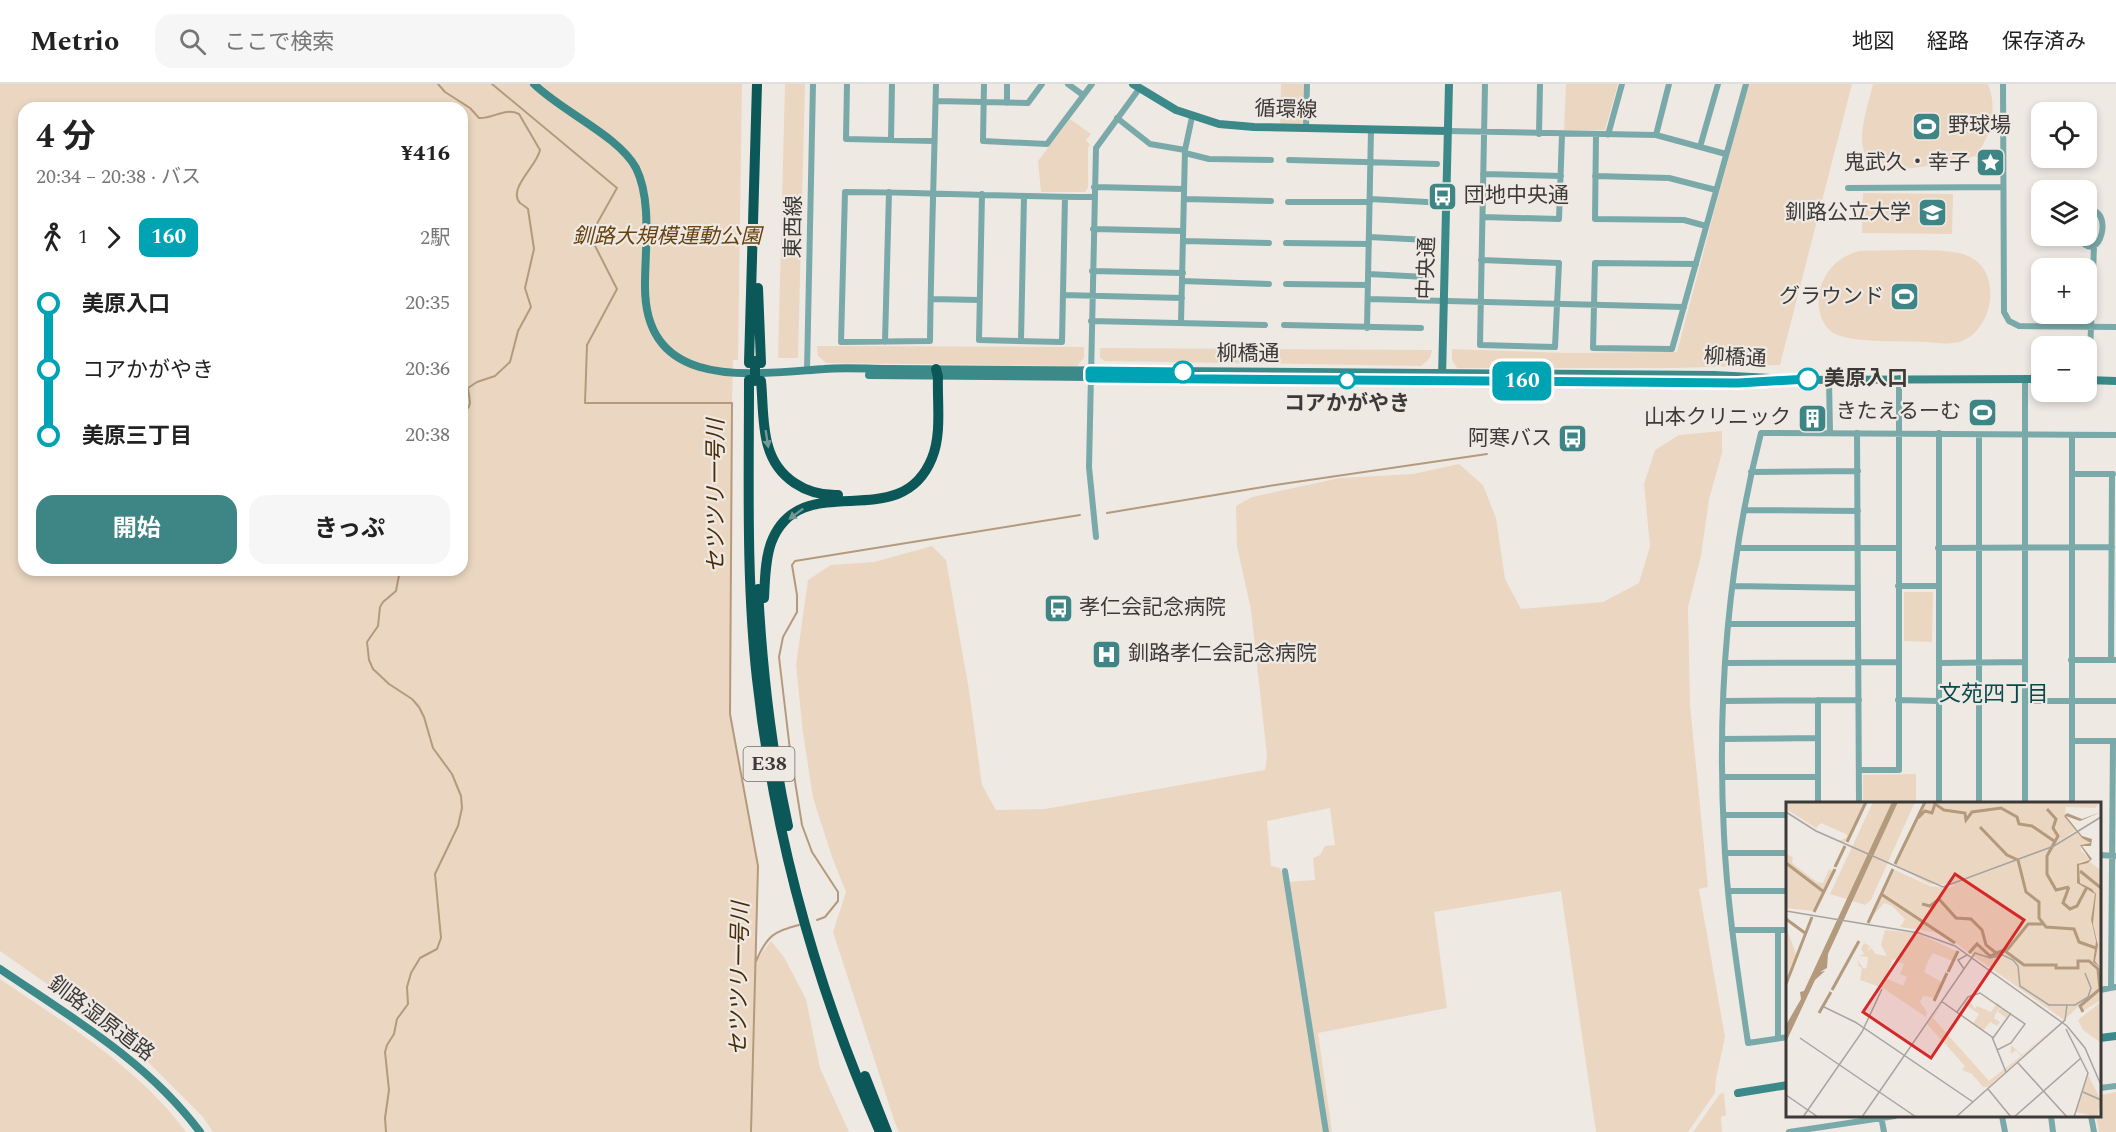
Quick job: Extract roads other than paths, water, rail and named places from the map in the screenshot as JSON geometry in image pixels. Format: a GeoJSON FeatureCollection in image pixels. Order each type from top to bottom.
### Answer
{"type":"FeatureCollection","features":[{"type":"Feature","properties":{"kind":"highway","name":"E38"},"geometry":{"type":"LineString","coordinates":[[755,362],[758,282],[759,84]]}},
{"type":"Feature","properties":{"kind":"highway","name":"E38"},"geometry":{"type":"LineString","coordinates":[[759,84],[755,381],[757,572],[765,678],[787,822],[804,894],[848,1032],[887,1132]]}},
{"type":"Feature","properties":{"kind":"highway"},"geometry":{"type":"LineString","coordinates":[[755,381],[767,445],[782,472],[805,490],[817,493],[827,495],[876,494],[905,483],[916,474],[924,460],[930,436],[936,374]]}},
{"type":"Feature","properties":{"kind":"highway"},"geometry":{"type":"LineString","coordinates":[[765,678],[765,579],[771,542],[790,517],[802,508],[828,502],[876,501],[902,493],[916,484],[925,472],[935,450],[936,374]]}},
{"type":"Feature","properties":{"kind":"highway","name":"E38"},"geometry":{"type":"LineString","coordinates":[[755,381],[750,572],[757,679],[767,754],[780,824],[818,964],[844,1044],[880,1132]]}},
{"type":"Feature","properties":{"kind":"street","name":"柳橋通"},"geometry":{"type":"LineString","coordinates":[[534,84],[621,149],[636,169],[646,201],[644,303],[653,330],[663,344],[685,362],[713,372],[730,374],[807,371],[824,374],[1442,377],[1738,383],[1788,379],[2031,379]]}},
{"type":"Feature","properties":{"kind":"street","name":"東西線"},"geometry":{"type":"LineString","coordinates":[[807,371],[813,84]]}},
{"type":"Feature","properties":{"kind":"street"},"geometry":{"type":"LineString","coordinates":[[847,84],[846,139],[934,141]]}},
{"type":"Feature","properties":{"kind":"street"},"geometry":{"type":"LineString","coordinates":[[891,140],[892,84]]}},
{"type":"Feature","properties":{"kind":"street"},"geometry":{"type":"LineString","coordinates":[[936,84],[934,141],[934,193],[930,341],[841,342],[845,192],[889,192],[934,193],[982,194],[1065,197],[1094,196]]}},
{"type":"Feature","properties":{"kind":"street"},"geometry":{"type":"LineString","coordinates":[[984,84],[983,141],[1047,144],[1092,84]]}},
{"type":"Feature","properties":{"kind":"street"},"geometry":{"type":"LineString","coordinates":[[1006,103],[1007,84]]}},
{"type":"Feature","properties":{"kind":"street"},"geometry":{"type":"LineString","coordinates":[[936,101],[1028,103],[1042,84]]}},
{"type":"Feature","properties":{"kind":"street"},"geometry":{"type":"LineString","coordinates":[[1068,84],[1083,95]]}},
{"type":"Feature","properties":{"kind":"street"},"geometry":{"type":"LineString","coordinates":[[1306,129],[1307,84]]}},
{"type":"Feature","properties":{"kind":"street","name":"中央通"},"geometry":{"type":"LineString","coordinates":[[1442,377],[1449,84]]}},
{"type":"Feature","properties":{"kind":"street"},"geometry":{"type":"LineString","coordinates":[[1481,260],[1559,263],[1556,347],[1480,345],[1481,260],[1485,84]]}},
{"type":"Feature","properties":{"kind":"street"},"geometry":{"type":"LineString","coordinates":[[1539,134],[1540,84]]}},
{"type":"Feature","properties":{"kind":"street"},"geometry":{"type":"LineString","coordinates":[[1608,135],[1622,84]]}},
{"type":"Feature","properties":{"kind":"street"},"geometry":{"type":"LineString","coordinates":[[1656,135],[1669,84]]}},
{"type":"Feature","properties":{"kind":"street"},"geometry":{"type":"LineString","coordinates":[[1700,147],[1718,84]]}},
{"type":"Feature","properties":{"kind":"street"},"geometry":{"type":"LineString","coordinates":[[1696,264],[1594,263],[1593,348],[1672,349],[1696,264],[1726,154],[1746,84]]}},
{"type":"Feature","properties":{"kind":"street"},"geometry":{"type":"LineString","coordinates":[[2003,84],[2003,306],[2006,317],[2019,326],[2116,327]]}},
{"type":"Feature","properties":{"kind":"street"},"geometry":{"type":"LineString","coordinates":[[1096,537],[1089,467],[1096,148],[1136,86]]}},
{"type":"Feature","properties":{"kind":"street","name":"循環線"},"geometry":{"type":"LineString","coordinates":[[1136,86],[1176,111],[1219,124],[1306,129],[1448,132]]}},
{"type":"Feature","properties":{"kind":"street"},"geometry":{"type":"LineString","coordinates":[[1181,323],[1185,151],[1192,117]]}},
{"type":"Feature","properties":{"kind":"street"},"geometry":{"type":"LineString","coordinates":[[1117,118],[1150,144],[1185,151],[1209,159],[1271,160]]}},
{"type":"Feature","properties":{"kind":"street"},"geometry":{"type":"LineString","coordinates":[[1367,328],[1371,130]]}},
{"type":"Feature","properties":{"kind":"street"},"geometry":{"type":"LineString","coordinates":[[1448,132],[1656,135],[1726,154]]}},
{"type":"Feature","properties":{"kind":"street"},"geometry":{"type":"LineString","coordinates":[[1483,217],[1559,219],[1562,135]]}},
{"type":"Feature","properties":{"kind":"street"},"geometry":{"type":"LineString","coordinates":[[1596,135],[1595,219],[1684,220],[1706,226]]}},
{"type":"Feature","properties":{"kind":"street"},"geometry":{"type":"LineString","coordinates":[[1289,160],[1437,164]]}},
{"type":"Feature","properties":{"kind":"street"},"geometry":{"type":"LineString","coordinates":[[1483,174],[1561,176]]}},
{"type":"Feature","properties":{"kind":"street"},"geometry":{"type":"LineString","coordinates":[[1594,176],[1669,178],[1716,190]]}},
{"type":"Feature","properties":{"kind":"street"},"geometry":{"type":"LineString","coordinates":[[1094,187],[1184,189]]}},
{"type":"Feature","properties":{"kind":"street"},"geometry":{"type":"LineString","coordinates":[[1848,188],[2002,187]]}},
{"type":"Feature","properties":{"kind":"street"},"geometry":{"type":"LineString","coordinates":[[885,342],[889,192]]}},
{"type":"Feature","properties":{"kind":"street"},"geometry":{"type":"LineString","coordinates":[[982,194],[979,340],[1062,342],[1065,197]]}},
{"type":"Feature","properties":{"kind":"street"},"geometry":{"type":"LineString","coordinates":[[1021,341],[1024,196]]}},
{"type":"Feature","properties":{"kind":"street"},"geometry":{"type":"LineString","coordinates":[[1184,199],[1271,201]]}},
{"type":"Feature","properties":{"kind":"street"},"geometry":{"type":"LineString","coordinates":[[1288,202],[1370,200],[1446,203]]}},
{"type":"Feature","properties":{"kind":"street"},"geometry":{"type":"LineString","coordinates":[[2097,212],[2106,216],[2111,228]]}},
{"type":"Feature","properties":{"kind":"street"},"geometry":{"type":"LineString","coordinates":[[1093,230],[1184,231]]}},
{"type":"Feature","properties":{"kind":"street"},"geometry":{"type":"LineString","coordinates":[[2097,245],[2109,236]]}},
{"type":"Feature","properties":{"kind":"street"},"geometry":{"type":"LineString","coordinates":[[1286,243],[1427,240]]}},
{"type":"Feature","properties":{"kind":"street"},"geometry":{"type":"LineString","coordinates":[[1183,241],[1269,243]]}},
{"type":"Feature","properties":{"kind":"street"},"geometry":{"type":"LineString","coordinates":[[2091,336],[2094,246]]}},
{"type":"Feature","properties":{"kind":"street"},"geometry":{"type":"LineString","coordinates":[[1092,271],[1182,273]]}},
{"type":"Feature","properties":{"kind":"street"},"geometry":{"type":"LineString","coordinates":[[1368,274],[1426,277]]}},
{"type":"Feature","properties":{"kind":"street"},"geometry":{"type":"LineString","coordinates":[[1182,281],[1269,284]]}},
{"type":"Feature","properties":{"kind":"street"},"geometry":{"type":"LineString","coordinates":[[1286,284],[1368,285]]}},
{"type":"Feature","properties":{"kind":"street"},"geometry":{"type":"LineString","coordinates":[[1063,295],[1182,298]]}},
{"type":"Feature","properties":{"kind":"street"},"geometry":{"type":"LineString","coordinates":[[931,299],[979,300]]}},
{"type":"Feature","properties":{"kind":"street"},"geometry":{"type":"LineString","coordinates":[[1368,299],[1684,307]]}},
{"type":"Feature","properties":{"kind":"street"},"geometry":{"type":"LineString","coordinates":[[1091,321],[1265,325]]}},
{"type":"Feature","properties":{"kind":"street"},"geometry":{"type":"LineString","coordinates":[[1284,325],[1421,328]]}},
{"type":"Feature","properties":{"kind":"street"},"geometry":{"type":"LineString","coordinates":[[1859,770],[1899,770],[1899,378]]}},
{"type":"Feature","properties":{"kind":"street"},"geometry":{"type":"LineString","coordinates":[[1829,379],[1830,433]]}},
{"type":"Feature","properties":{"kind":"street"},"geometry":{"type":"LineString","coordinates":[[2025,379],[2025,802]]}},
{"type":"Feature","properties":{"kind":"street"},"geometry":{"type":"LineString","coordinates":[[2097,380],[2116,381]]}},
{"type":"Feature","properties":{"kind":"street"},"geometry":{"type":"LineString","coordinates":[[1786,1037],[1748,1043],[1732,930],[1725,853],[1722,777],[1728,624],[1751,472],[1761,433],[2116,435]]}},
{"type":"Feature","properties":{"kind":"street"},"geometry":{"type":"LineString","coordinates":[[1857,433],[1859,802]]}},
{"type":"Feature","properties":{"kind":"street"},"geometry":{"type":"LineString","coordinates":[[1939,434],[1939,802]]}},
{"type":"Feature","properties":{"kind":"street"},"geometry":{"type":"LineString","coordinates":[[1978,435],[1979,802]]}},
{"type":"Feature","properties":{"kind":"street"},"geometry":{"type":"LineString","coordinates":[[2072,435],[2072,802]]}},
{"type":"Feature","properties":{"kind":"street"},"geometry":{"type":"LineString","coordinates":[[1751,472],[1857,471]]}},
{"type":"Feature","properties":{"kind":"street"},"geometry":{"type":"LineString","coordinates":[[2071,660],[2114,660],[2112,547],[2114,474],[2072,474]]}},
{"type":"Feature","properties":{"kind":"street"},"geometry":{"type":"LineString","coordinates":[[1745,510],[1858,511]]}},
{"type":"Feature","properties":{"kind":"street"},"geometry":{"type":"LineString","coordinates":[[1938,548],[2112,547]]}},
{"type":"Feature","properties":{"kind":"street"},"geometry":{"type":"LineString","coordinates":[[1738,548],[1898,548]]}},
{"type":"Feature","properties":{"kind":"street"},"geometry":{"type":"LineString","coordinates":[[1733,586],[1858,588]]}},
{"type":"Feature","properties":{"kind":"street"},"geometry":{"type":"LineString","coordinates":[[1898,586],[1938,586]]}},
{"type":"Feature","properties":{"kind":"street"},"geometry":{"type":"LineString","coordinates":[[1728,624],[1858,624]]}},
{"type":"Feature","properties":{"kind":"street"},"geometry":{"type":"LineString","coordinates":[[1726,663],[1898,662]]}},
{"type":"Feature","properties":{"kind":"street"},"geometry":{"type":"LineString","coordinates":[[1939,663],[2025,662]]}},
{"type":"Feature","properties":{"kind":"street"},"geometry":{"type":"LineString","coordinates":[[1818,700],[1818,802]]}},
{"type":"Feature","properties":{"kind":"street"},"geometry":{"type":"LineString","coordinates":[[1724,701],[1859,700]]}},
{"type":"Feature","properties":{"kind":"street"},"geometry":{"type":"LineString","coordinates":[[1898,700],[1939,700]]}},
{"type":"Feature","properties":{"kind":"street"},"geometry":{"type":"LineString","coordinates":[[2025,701],[2116,701]]}},
{"type":"Feature","properties":{"kind":"street"},"geometry":{"type":"LineString","coordinates":[[1723,739],[1818,738]]}},
{"type":"Feature","properties":{"kind":"street"},"geometry":{"type":"LineString","coordinates":[[2072,741],[2114,741],[2114,988]]}},
{"type":"Feature","properties":{"kind":"street"},"geometry":{"type":"LineString","coordinates":[[1722,777],[1818,777]]}},
{"type":"Feature","properties":{"kind":"street"},"geometry":{"type":"LineString","coordinates":[[1724,815],[1786,815]]}},
{"type":"Feature","properties":{"kind":"street"},"geometry":{"type":"LineString","coordinates":[[1725,853],[1786,853]]}},
{"type":"Feature","properties":{"kind":"street"},"geometry":{"type":"LineString","coordinates":[[1285,871],[1326,1132]]}},
{"type":"Feature","properties":{"kind":"street"},"geometry":{"type":"LineString","coordinates":[[1728,891],[1786,891]]}},
{"type":"Feature","properties":{"kind":"street"},"geometry":{"type":"LineString","coordinates":[[1732,930],[1786,930]]}},
{"type":"Feature","properties":{"kind":"street"},"geometry":{"type":"LineString","coordinates":[[1778,930],[1778,1038]]}},
{"type":"Feature","properties":{"kind":"street","name":"釧路湿原道路"},"geometry":{"type":"LineString","coordinates":[[0,969],[112,1044],[161,1089],[189,1117],[200,1132]]}},
{"type":"Feature","properties":{"kind":"street"},"geometry":{"type":"LineString","coordinates":[[2101,1038],[2116,1036]]}},
{"type":"Feature","properties":{"kind":"street"},"geometry":{"type":"LineString","coordinates":[[1738,1093],[1786,1085]]}},
{"type":"Feature","properties":{"kind":"street"},"geometry":{"type":"LineString","coordinates":[[2101,1088],[2116,1086]]}},
{"type":"Feature","properties":{"kind":"street"},"geometry":{"type":"LineString","coordinates":[[1789,1132],[1881,1117],[1884,1132]]}},
{"type":"Feature","properties":{"kind":"street"},"geometry":{"type":"LineString","coordinates":[[2002,1117],[2005,1132]]}},
{"type":"Feature","properties":{"kind":"street"},"geometry":{"type":"LineString","coordinates":[[2051,1117],[2053,1132]]}},
{"type":"Feature","properties":{"kind":"street"},"geometry":{"type":"LineString","coordinates":[[2091,1117],[2094,1132]]}},
{"type":"Feature","properties":{"kind":"street"},"geometry":{"type":"LineString","coordinates":[[1841,1124],[1842,1132]]}},
{"type":"Feature","properties":{"kind":"waterway"},"geometry":{"type":"LineString","coordinates":[[438,84],[445,92],[461,102]]}},
{"type":"Feature","properties":{"kind":"waterway","name":"セツツリ一号川"},"geometry":{"type":"LineString","coordinates":[[492,84],[617,188],[590,236],[617,289],[587,345],[585,403],[732,403],[730,714],[758,866],[751,1132]]}},
{"type":"Feature","properties":{"kind":"waterway"},"geometry":{"type":"LineString","coordinates":[[468,107],[479,118],[504,112],[519,114],[540,150],[517,191],[520,203],[528,209],[534,249],[525,288],[531,307],[518,331],[510,362],[495,376],[477,382],[468,388]]}},
{"type":"Feature","properties":{"kind":"waterway"},"geometry":{"type":"LineString","coordinates":[[468,388],[470,399],[468,408]]}},
{"type":"Feature","properties":{"kind":"waterway"},"geometry":{"type":"LineString","coordinates":[[1107,513],[1269,486],[1487,454]]}},
{"type":"Feature","properties":{"kind":"waterway"},"geometry":{"type":"LineString","coordinates":[[817,920],[825,917],[838,901],[838,892],[812,852],[802,825],[790,750],[779,657],[783,637],[797,612],[792,565],[795,561],[1080,515]]}},
{"type":"Feature","properties":{"kind":"waterway"},"geometry":{"type":"LineString","coordinates":[[386,1132],[385,1118],[389,1090],[385,1052],[394,1034],[397,1019],[408,1004],[407,987],[411,973],[420,958],[437,949],[441,938],[435,874],[458,826],[462,808],[461,796],[452,774],[433,748],[419,707],[373,669],[369,660],[367,642],[378,626],[380,607],[396,591],[399,576]]}},
{"type":"Feature","properties":{"kind":"waterway"},"geometry":{"type":"LineString","coordinates":[[756,961],[772,936],[777,932],[799,925]]}},
{"type":"Feature","properties":{"kind":"place","name":"野球場"},"geometry":{"type":"Point","coordinates":[1927,126]}},
{"type":"Feature","properties":{"kind":"place","name":"鬼武久・幸子"},"geometry":{"type":"Point","coordinates":[1991,163]}},
{"type":"Feature","properties":{"kind":"place","name":"団地中央通"},"geometry":{"type":"Point","coordinates":[1443,196]}},
{"type":"Feature","properties":{"kind":"place","name":"釧路公立大学"},"geometry":{"type":"Point","coordinates":[1932,213]}},
{"type":"Feature","properties":{"kind":"place","name":"グラウンド"},"geometry":{"type":"Point","coordinates":[1905,297]}},
{"type":"Feature","properties":{"kind":"place","name":"美原入口"},"geometry":{"type":"Point","coordinates":[1808,379]}},
{"type":"Feature","properties":{"kind":"place","name":"コアかがやき"},"geometry":{"type":"Point","coordinates":[1347,380]}},
{"type":"Feature","properties":{"kind":"place","name":"きたえるーむ"},"geometry":{"type":"Point","coordinates":[1982,412]}},
{"type":"Feature","properties":{"kind":"place","name":"山本クリニック"},"geometry":{"type":"Point","coordinates":[1812,418]}},
{"type":"Feature","properties":{"kind":"place","name":"阿寒バス"},"geometry":{"type":"Point","coordinates":[1573,439]}},
{"type":"Feature","properties":{"kind":"place","name":"孝仁会記念病院"},"geometry":{"type":"Point","coordinates":[1058,608]}},
{"type":"Feature","properties":{"kind":"place","name":"釧路孝仁会記念病院"},"geometry":{"type":"Point","coordinates":[1107,654]}},
{"type":"Feature","properties":{"kind":"district","name":"文苑四丁目"},"geometry":{"type":"Point","coordinates":[1994,694]}},
{"type":"Feature","properties":{"kind":"park label","name":"釧路大規模運動公園"},"geometry":{"type":"Point","coordinates":[667,237]}}]}
